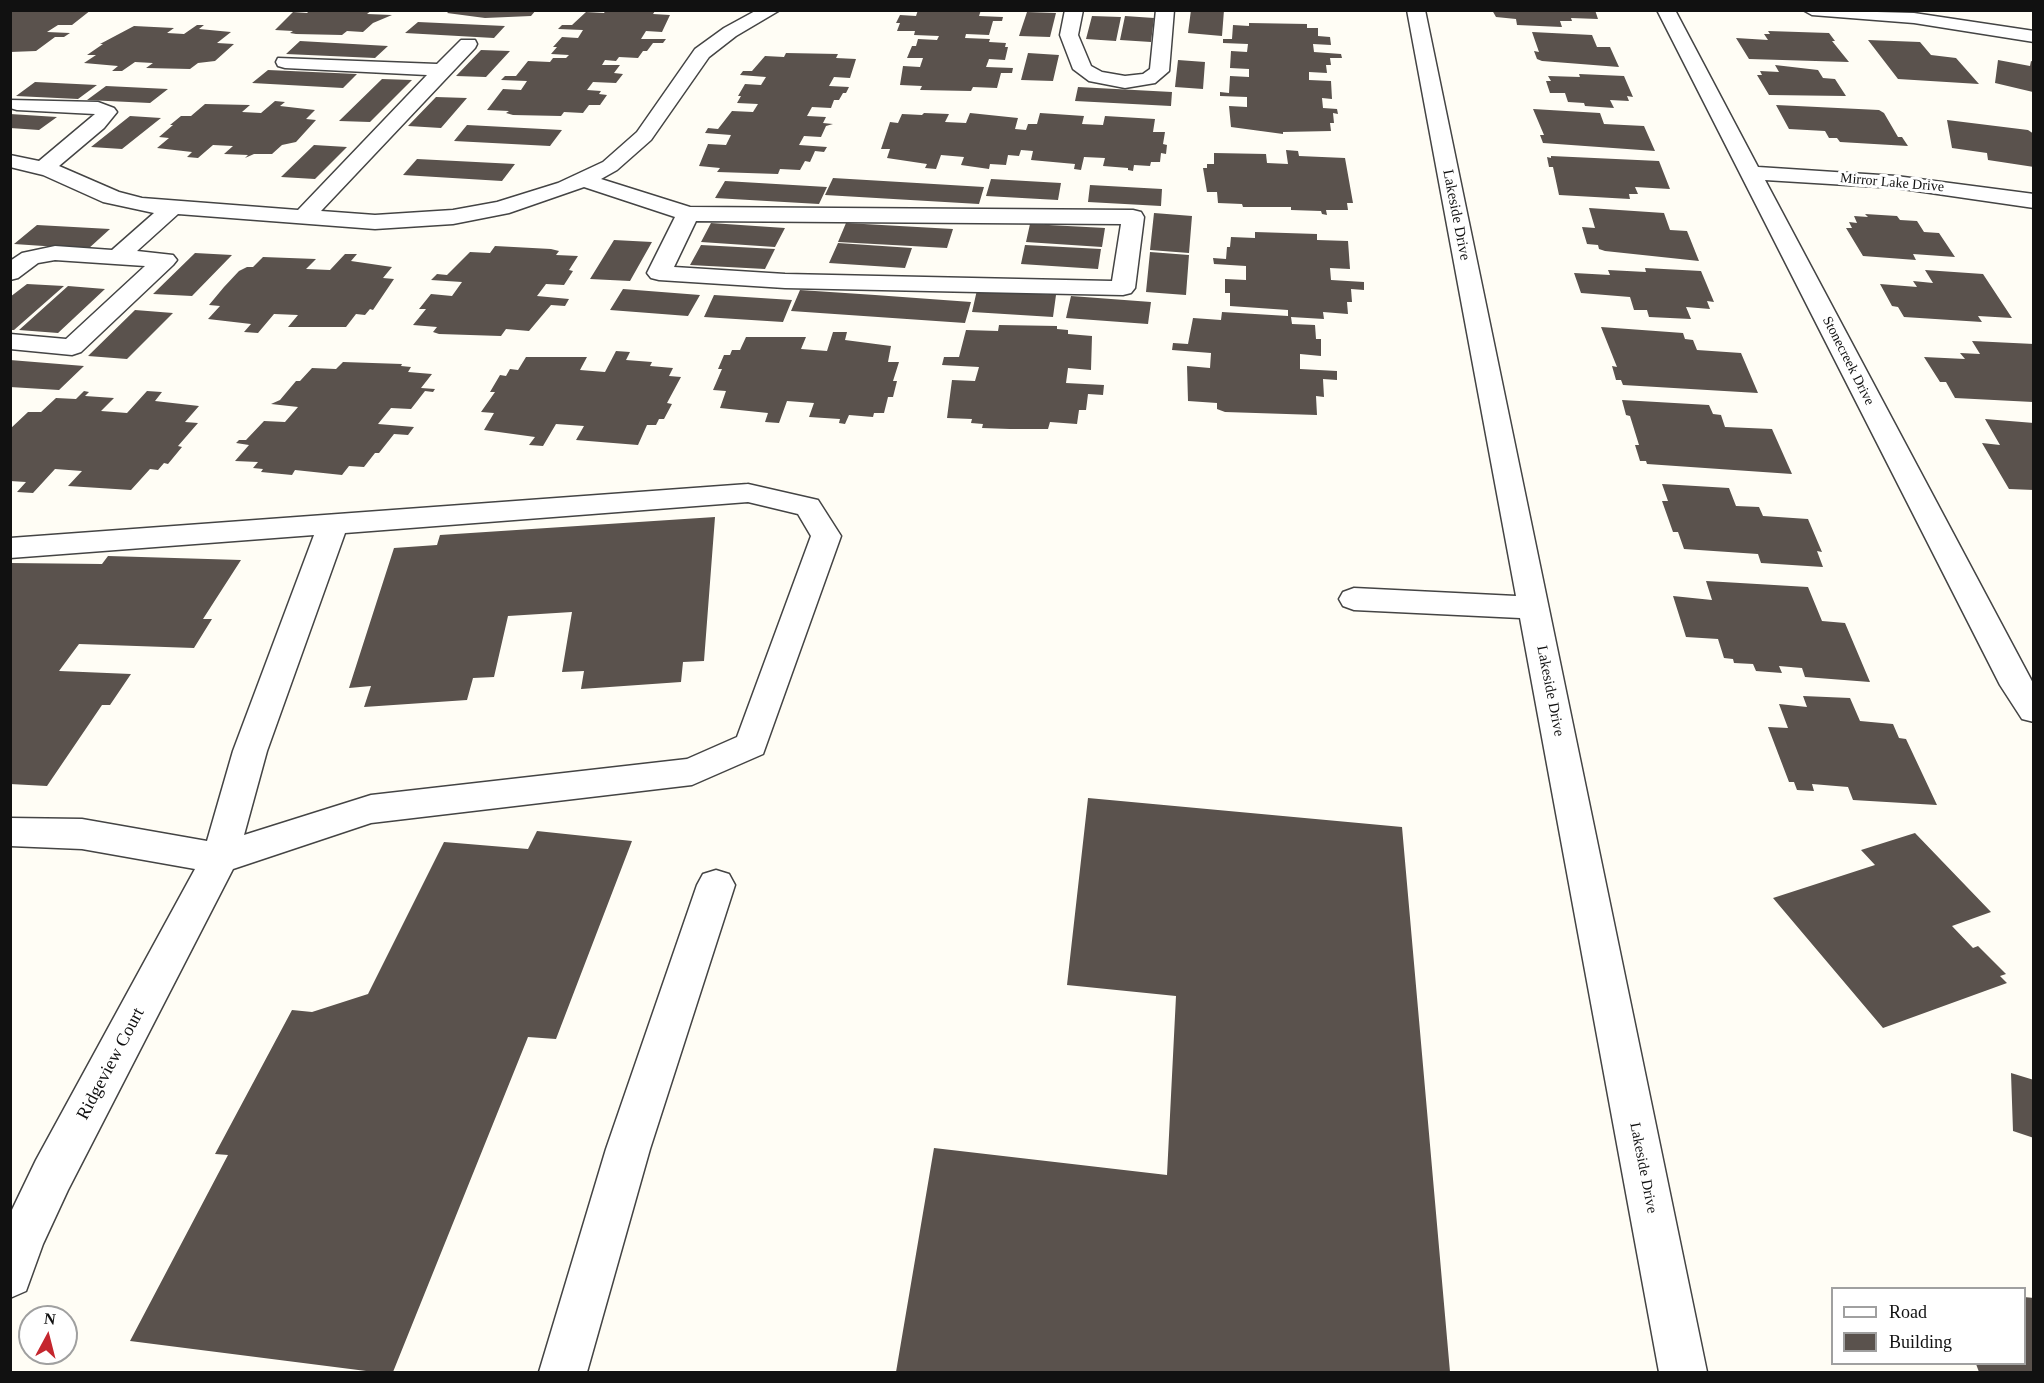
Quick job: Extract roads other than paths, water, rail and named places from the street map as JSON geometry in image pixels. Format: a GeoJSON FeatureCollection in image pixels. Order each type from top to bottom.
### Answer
{"type":"FeatureCollection","features":[{"type":"Feature","properties":{"kind":"street"},"geometry":{"type":"LineString","coordinates":[[10,161],[43,168],[111,197],[141,205],[172,208],[375,222],[453,217],[501,208],[566,188],[609,166],[644,136],[702,53],[730,32],[771,10]]}},
{"type":"Feature","properties":{"kind":"street"},"geometry":{"type":"LineString","coordinates":[[1074,10],[1069,35],[1083,69],[1096,77],[1125,82],[1148,79],[1159,71],[1166,10]]}},
{"type":"Feature","properties":{"kind":"street","name":"Lakeside Drive"},"geometry":{"type":"LineString","coordinates":[[1416,10],[1683,1372]]}},
{"type":"Feature","properties":{"kind":"street","name":"Stonecreek Drive"},"geometry":{"type":"LineString","coordinates":[[1666,10],[2016,685],[2034,710]]}},
{"type":"Feature","properties":{"kind":"street"},"geometry":{"type":"LineString","coordinates":[[1812,10],[1914,18],[2034,37]]}},
{"type":"Feature","properties":{"kind":"street"},"geometry":{"type":"LineString","coordinates":[[303,218],[468,44]]}},
{"type":"Feature","properties":{"kind":"street"},"geometry":{"type":"LineString","coordinates":[[285,62],[442,70]]}},
{"type":"Feature","properties":{"kind":"street"},"geometry":{"type":"LineString","coordinates":[[17,104],[98,108],[107,112],[97,124],[43,168]]}},
{"type":"Feature","properties":{"kind":"street","name":"Mirror Lake Drive"},"geometry":{"type":"LineString","coordinates":[[1750,173],[1896,182],[2034,201]]}},
{"type":"Feature","properties":{"kind":"street"},"geometry":{"type":"LineString","coordinates":[[583,180],[688,214],[1133,217],[1123,288],[784,281],[659,273],[688,214]]}},
{"type":"Feature","properties":{"kind":"street"},"geometry":{"type":"LineString","coordinates":[[117,257],[172,208]]}},
{"type":"Feature","properties":{"kind":"street"},"geometry":{"type":"LineString","coordinates":[[10,273],[30,258],[55,253],[165,260],[72,347],[10,341]]}},
{"type":"Feature","properties":{"kind":"street"},"geometry":{"type":"LineString","coordinates":[[10,548],[748,493],[808,507],[826,536],[751,745],[692,772],[371,809],[220,858],[82,834],[10,832]]}},
{"type":"Feature","properties":{"kind":"street","name":"Ridgeview Court"},"geometry":{"type":"LineString","coordinates":[[10,1275],[22,1239],[52,1176],[220,858],[249,751],[333,524]]}},
{"type":"Feature","properties":{"kind":"street"},"geometry":{"type":"LineString","coordinates":[[1354,599],[1533,608]]}},
{"type":"Feature","properties":{"kind":"street"},"geometry":{"type":"LineString","coordinates":[[563,1372],[628,1149],[716,885]]}}]}
